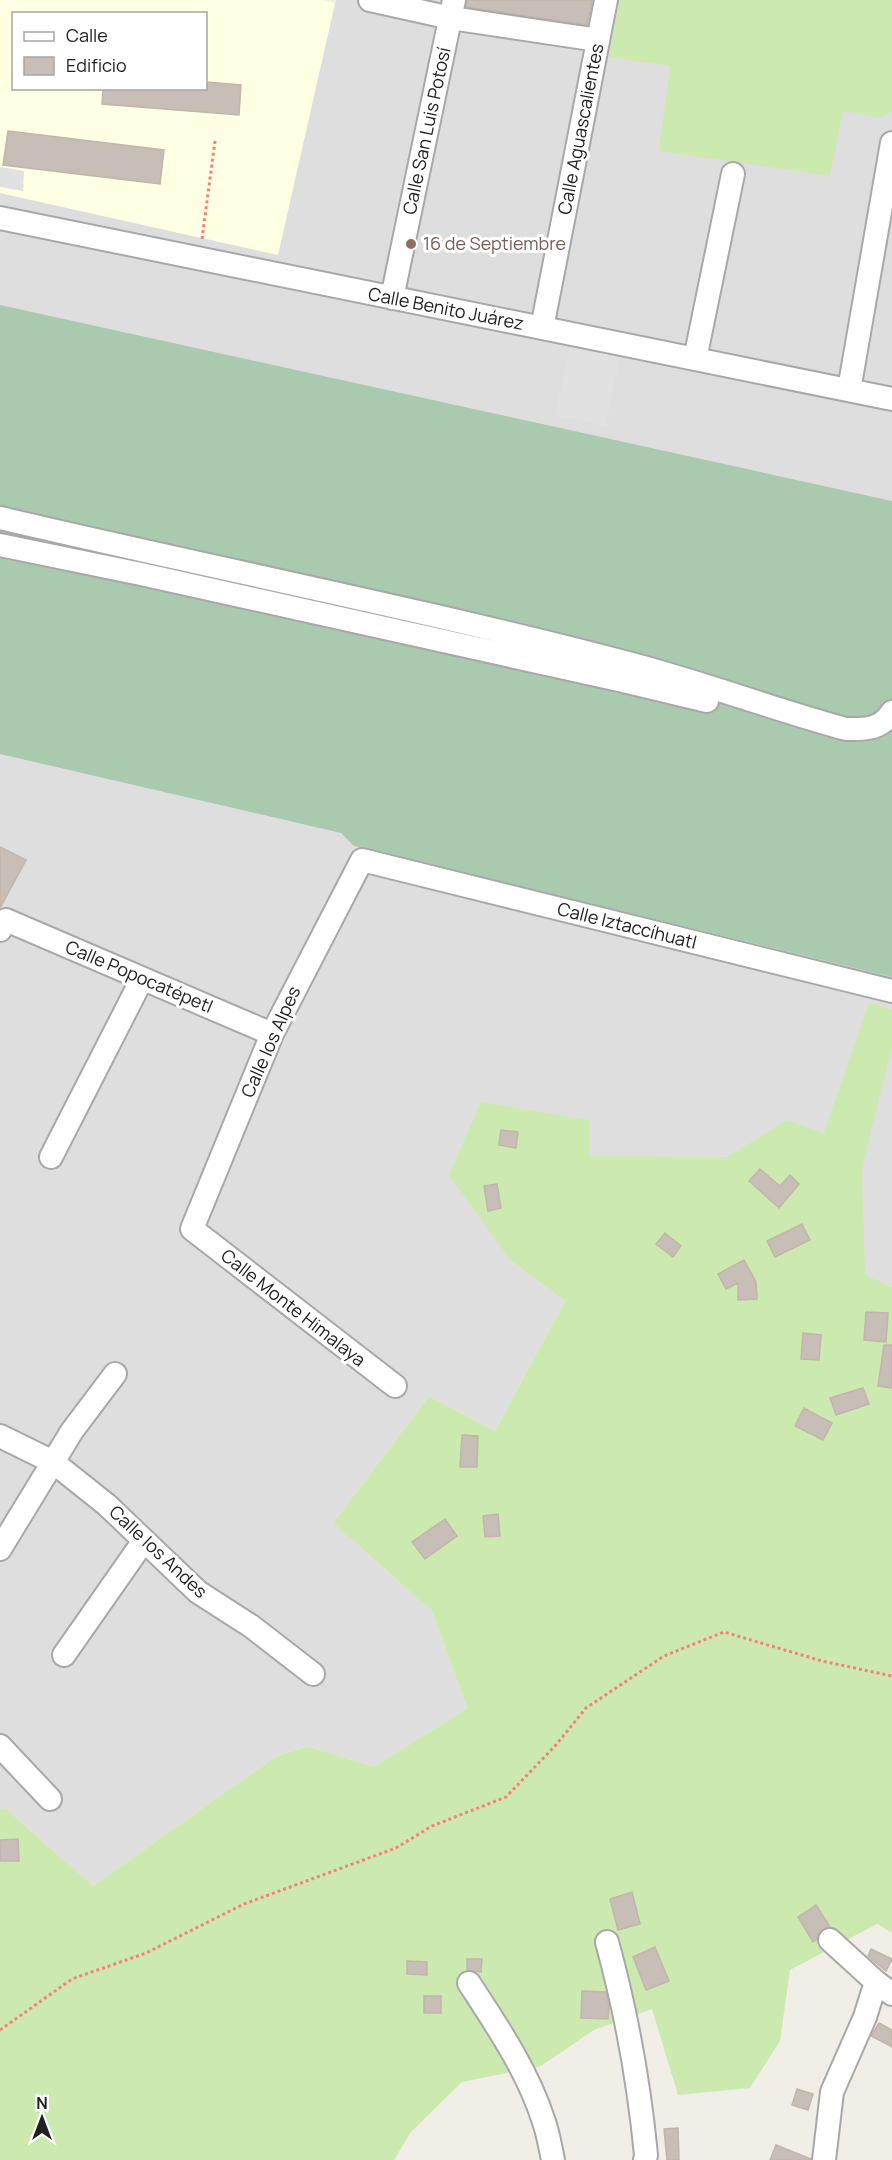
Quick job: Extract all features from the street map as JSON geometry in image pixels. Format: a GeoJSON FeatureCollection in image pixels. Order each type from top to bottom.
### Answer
{"type":"FeatureCollection","features":[{"type":"Feature","properties":{"kind":"street"},"geometry":{"type":"LineString","coordinates":[[370,0],[453,9],[598,40]]}},
{"type":"Feature","properties":{"kind":"street","name":"Calle Aguascalientes"},"geometry":{"type":"LineString","coordinates":[[542,328],[606,0]]}},
{"type":"Feature","properties":{"kind":"street","name":"Calle San Luis Potosí"},"geometry":{"type":"LineString","coordinates":[[392,298],[453,9]]}},
{"type":"Feature","properties":{"kind":"street"},"geometry":{"type":"LineString","coordinates":[[849,390],[892,142]]}},
{"type":"Feature","properties":{"kind":"street"},"geometry":{"type":"LineString","coordinates":[[695,359],[733,174]]}},
{"type":"Feature","properties":{"kind":"street","name":"Calle Benito Juárez"},"geometry":{"type":"LineString","coordinates":[[0,218],[892,399]]}},
{"type":"Feature","properties":{"kind":"street"},"geometry":{"type":"LineString","coordinates":[[0,518],[394,606],[626,662],[846,729],[868,729],[885,723],[892,712]]}},
{"type":"Feature","properties":{"kind":"street"},"geometry":{"type":"LineString","coordinates":[[0,545],[218,591],[714,703],[728,704],[747,698]]}},
{"type":"Feature","properties":{"kind":"street","name":"Calle Iztaccíhuatl"},"geometry":{"type":"LineString","coordinates":[[362,860],[892,991]]}},
{"type":"Feature","properties":{"kind":"street","name":"Calle los Alpes"},"geometry":{"type":"LineString","coordinates":[[192,1229],[272,1034],[362,860]]}},
{"type":"Feature","properties":{"kind":"street","name":"Calle Popocatépetl"},"geometry":{"type":"LineString","coordinates":[[3,925],[142,979],[272,1034]]}},
{"type":"Feature","properties":{"kind":"street"},"geometry":{"type":"LineString","coordinates":[[51,1157],[142,979]]}},
{"type":"Feature","properties":{"kind":"street","name":"Calle Monte Himalaya"},"geometry":{"type":"LineString","coordinates":[[192,1229],[395,1386]]}},
{"type":"Feature","properties":{"kind":"street"},"geometry":{"type":"LineString","coordinates":[[0,1549],[72,1431],[115,1374]]}},
{"type":"Feature","properties":{"kind":"street","name":"Calle los Andes"},"geometry":{"type":"LineString","coordinates":[[0,1436],[53,1462],[107,1505],[143,1542],[198,1592],[251,1626],[313,1674]]}},
{"type":"Feature","properties":{"kind":"street"},"geometry":{"type":"LineString","coordinates":[[64,1655],[143,1542]]}},
{"type":"Feature","properties":{"kind":"street"},"geometry":{"type":"LineString","coordinates":[[0,1746],[50,1800]]}},
{"type":"Feature","properties":{"kind":"street"},"geometry":{"type":"LineString","coordinates":[[824,2160],[832,2092],[866,2017],[884,1988],[830,1940]]}},
{"type":"Feature","properties":{"kind":"street"},"geometry":{"type":"LineString","coordinates":[[607,1942],[622,1998],[643,2118],[645,2160]]}},
{"type":"Feature","properties":{"kind":"street"},"geometry":{"type":"LineString","coordinates":[[469,1983],[505,2037],[525,2076],[543,2119],[553,2160]]}},
{"type":"Feature","properties":{"kind":"path"},"geometry":{"type":"LineString","coordinates":[[199,259],[215,141]]}},
{"type":"Feature","properties":{"kind":"path"},"geometry":{"type":"LineString","coordinates":[[0,2030],[72,1979],[146,1953],[244,1904],[315,1880],[396,1848],[432,1826],[506,1797],[555,1746],[586,1708],[664,1656],[724,1632],[822,1660],[892,1676]]}},
{"type":"Feature","properties":{"kind":"shaded area"},"geometry":{"type":"Polygon","coordinates":[[[0,0],[322,0],[335,3],[278,255],[0,193],[0,0]]]}},
{"type":"Feature","properties":{"kind":"shaded area"},"geometry":{"type":"Polygon","coordinates":[[[336,0],[892,0],[892,1287],[865,1276],[510,1260],[565,1301],[495,1431],[429,1396],[333,1523],[432,1611],[467,1708],[374,1767],[307,1746],[275,1757],[93,1886],[6,1809],[0,1809],[0,193],[277,255],[336,0]]]}},
{"type":"Feature","properties":{"kind":"shaded area"},"geometry":{"type":"Polygon","coordinates":[[[0,167],[24,171],[23,191],[0,187],[0,167]]]}},
{"type":"Feature","properties":{"kind":"shaded area"},"geometry":{"type":"Polygon","coordinates":[[[0,305],[892,501],[892,977],[354,846],[341,833],[0,754],[0,305]]]}},
{"type":"Feature","properties":{"kind":"shaded area"},"geometry":{"type":"Polygon","coordinates":[[[570,346],[620,357],[605,426],[555,415],[570,346]]]}},
{"type":"Feature","properties":{"kind":"green space"},"geometry":{"type":"Polygon","coordinates":[[[620,0],[892,0],[892,111],[882,118],[843,111],[830,176],[659,151],[670,66],[609,57],[620,0]]]}},
{"type":"Feature","properties":{"kind":"green space"},"geometry":{"type":"Polygon","coordinates":[[[869,1002],[892,1010],[892,1047],[862,1168],[865,1275],[892,1287],[892,1933],[877,1924],[790,1970],[780,2041],[750,2088],[678,2095],[652,2009],[594,2030],[541,2066],[462,2082],[411,2132],[394,2160],[0,2160],[0,1809],[6,1809],[93,1886],[275,1757],[307,1746],[374,1767],[467,1708],[432,1611],[333,1523],[429,1396],[495,1431],[565,1301],[510,1260],[449,1175],[481,1102],[589,1120],[589,1156],[727,1157],[787,1120],[824,1133],[869,1002]]]}},
{"type":"Feature","properties":{"kind":"building"},"geometry":{"type":"Polygon","coordinates":[[[467,0],[592,0],[587,25],[466,7],[467,0]]]}},
{"type":"Feature","properties":{"kind":"building"},"geometry":{"type":"Polygon","coordinates":[[[207,82],[241,85],[239,115],[102,104],[103,90],[207,90],[207,82]]]}},
{"type":"Feature","properties":{"kind":"building"},"geometry":{"type":"Polygon","coordinates":[[[8,131],[164,150],[160,184],[3,165],[8,131]]]}},
{"type":"Feature","properties":{"kind":"building"},"geometry":{"type":"Polygon","coordinates":[[[0,847],[26,860],[0,908],[0,847]]]}},
{"type":"Feature","properties":{"kind":"building"},"geometry":{"type":"Polygon","coordinates":[[[501,1130],[518,1132],[516,1148],[499,1145],[501,1130]]]}},
{"type":"Feature","properties":{"kind":"building"},"geometry":{"type":"Polygon","coordinates":[[[760,1169],[780,1186],[790,1175],[799,1184],[779,1208],[749,1181],[760,1169]]]}},
{"type":"Feature","properties":{"kind":"building"},"geometry":{"type":"Polygon","coordinates":[[[497,1184],[501,1208],[488,1211],[484,1186],[497,1184]]]}},
{"type":"Feature","properties":{"kind":"building"},"geometry":{"type":"Polygon","coordinates":[[[802,1224],[810,1240],[775,1257],[767,1241],[802,1224]]]}},
{"type":"Feature","properties":{"kind":"building"},"geometry":{"type":"Polygon","coordinates":[[[665,1233],[681,1246],[673,1257],[656,1244],[665,1233]]]}},
{"type":"Feature","properties":{"kind":"building"},"geometry":{"type":"Polygon","coordinates":[[[744,1260],[756,1282],[757,1299],[738,1300],[738,1283],[726,1289],[718,1274],[744,1260]]]}},
{"type":"Feature","properties":{"kind":"building"},"geometry":{"type":"Polygon","coordinates":[[[866,1312],[888,1313],[886,1342],[864,1340],[866,1312]]]}},
{"type":"Feature","properties":{"kind":"building"},"geometry":{"type":"Polygon","coordinates":[[[803,1333],[821,1335],[819,1360],[801,1359],[803,1333]]]}},
{"type":"Feature","properties":{"kind":"building"},"geometry":{"type":"Polygon","coordinates":[[[884,1345],[892,1345],[892,1388],[878,1386],[884,1345]]]}},
{"type":"Feature","properties":{"kind":"building"},"geometry":{"type":"Polygon","coordinates":[[[863,1388],[869,1404],[836,1415],[830,1398],[863,1388]]]}},
{"type":"Feature","properties":{"kind":"building"},"geometry":{"type":"Polygon","coordinates":[[[804,1408],[832,1423],[823,1440],[795,1426],[804,1408]]]}},
{"type":"Feature","properties":{"kind":"building"},"geometry":{"type":"Polygon","coordinates":[[[462,1435],[478,1436],[477,1467],[460,1467],[462,1435]]]}},
{"type":"Feature","properties":{"kind":"building"},"geometry":{"type":"Polygon","coordinates":[[[498,1514],[500,1536],[485,1537],[483,1516],[498,1514]]]}},
{"type":"Feature","properties":{"kind":"building"},"geometry":{"type":"Polygon","coordinates":[[[445,1519],[457,1536],[425,1559],[412,1542],[445,1519]]]}},
{"type":"Feature","properties":{"kind":"building"},"geometry":{"type":"Polygon","coordinates":[[[18,1839],[19,1861],[0,1861],[0,1840],[18,1839]]]}},
{"type":"Feature","properties":{"kind":"building"},"geometry":{"type":"Polygon","coordinates":[[[632,1892],[640,1924],[618,1930],[610,1899],[632,1892]]]}},
{"type":"Feature","properties":{"kind":"building"},"geometry":{"type":"Polygon","coordinates":[[[816,1905],[830,1927],[820,1931],[813,1942],[798,1917],[816,1905]]]}},
{"type":"Feature","properties":{"kind":"building"},"geometry":{"type":"Polygon","coordinates":[[[655,1947],[669,1981],[646,1990],[633,1957],[655,1947]]]}},
{"type":"Feature","properties":{"kind":"building"},"geometry":{"type":"Polygon","coordinates":[[[871,1949],[892,1959],[886,1971],[868,1956],[871,1949]]]}},
{"type":"Feature","properties":{"kind":"building"},"geometry":{"type":"Polygon","coordinates":[[[467,1959],[482,1959],[481,1972],[467,1970],[467,1959]]]}},
{"type":"Feature","properties":{"kind":"building"},"geometry":{"type":"Polygon","coordinates":[[[407,1961],[427,1962],[427,1975],[407,1974],[407,1961]]]}},
{"type":"Feature","properties":{"kind":"building"},"geometry":{"type":"Polygon","coordinates":[[[582,1991],[606,1992],[609,2005],[608,2019],[581,2018],[582,1991]]]}},
{"type":"Feature","properties":{"kind":"building"},"geometry":{"type":"Polygon","coordinates":[[[424,1996],[441,1996],[441,2013],[424,2013],[424,1996]]]}},
{"type":"Feature","properties":{"kind":"building"},"geometry":{"type":"Polygon","coordinates":[[[879,2023],[892,2030],[892,2047],[871,2036],[879,2023]]]}},
{"type":"Feature","properties":{"kind":"building"},"geometry":{"type":"Polygon","coordinates":[[[797,2089],[813,2094],[808,2110],[792,2105],[797,2089]]]}},
{"type":"Feature","properties":{"kind":"building"},"geometry":{"type":"Polygon","coordinates":[[[678,2128],[679,2160],[667,2160],[664,2129],[678,2128]]]}},
{"type":"Feature","properties":{"kind":"building"},"geometry":{"type":"Polygon","coordinates":[[[776,2145],[811,2159],[811,2160],[770,2160],[776,2145]]]}},
{"type":"Feature","properties":{"kind":"place","name":"16 de Septiembre"},"geometry":{"type":"Point","coordinates":[411,244]}}]}
